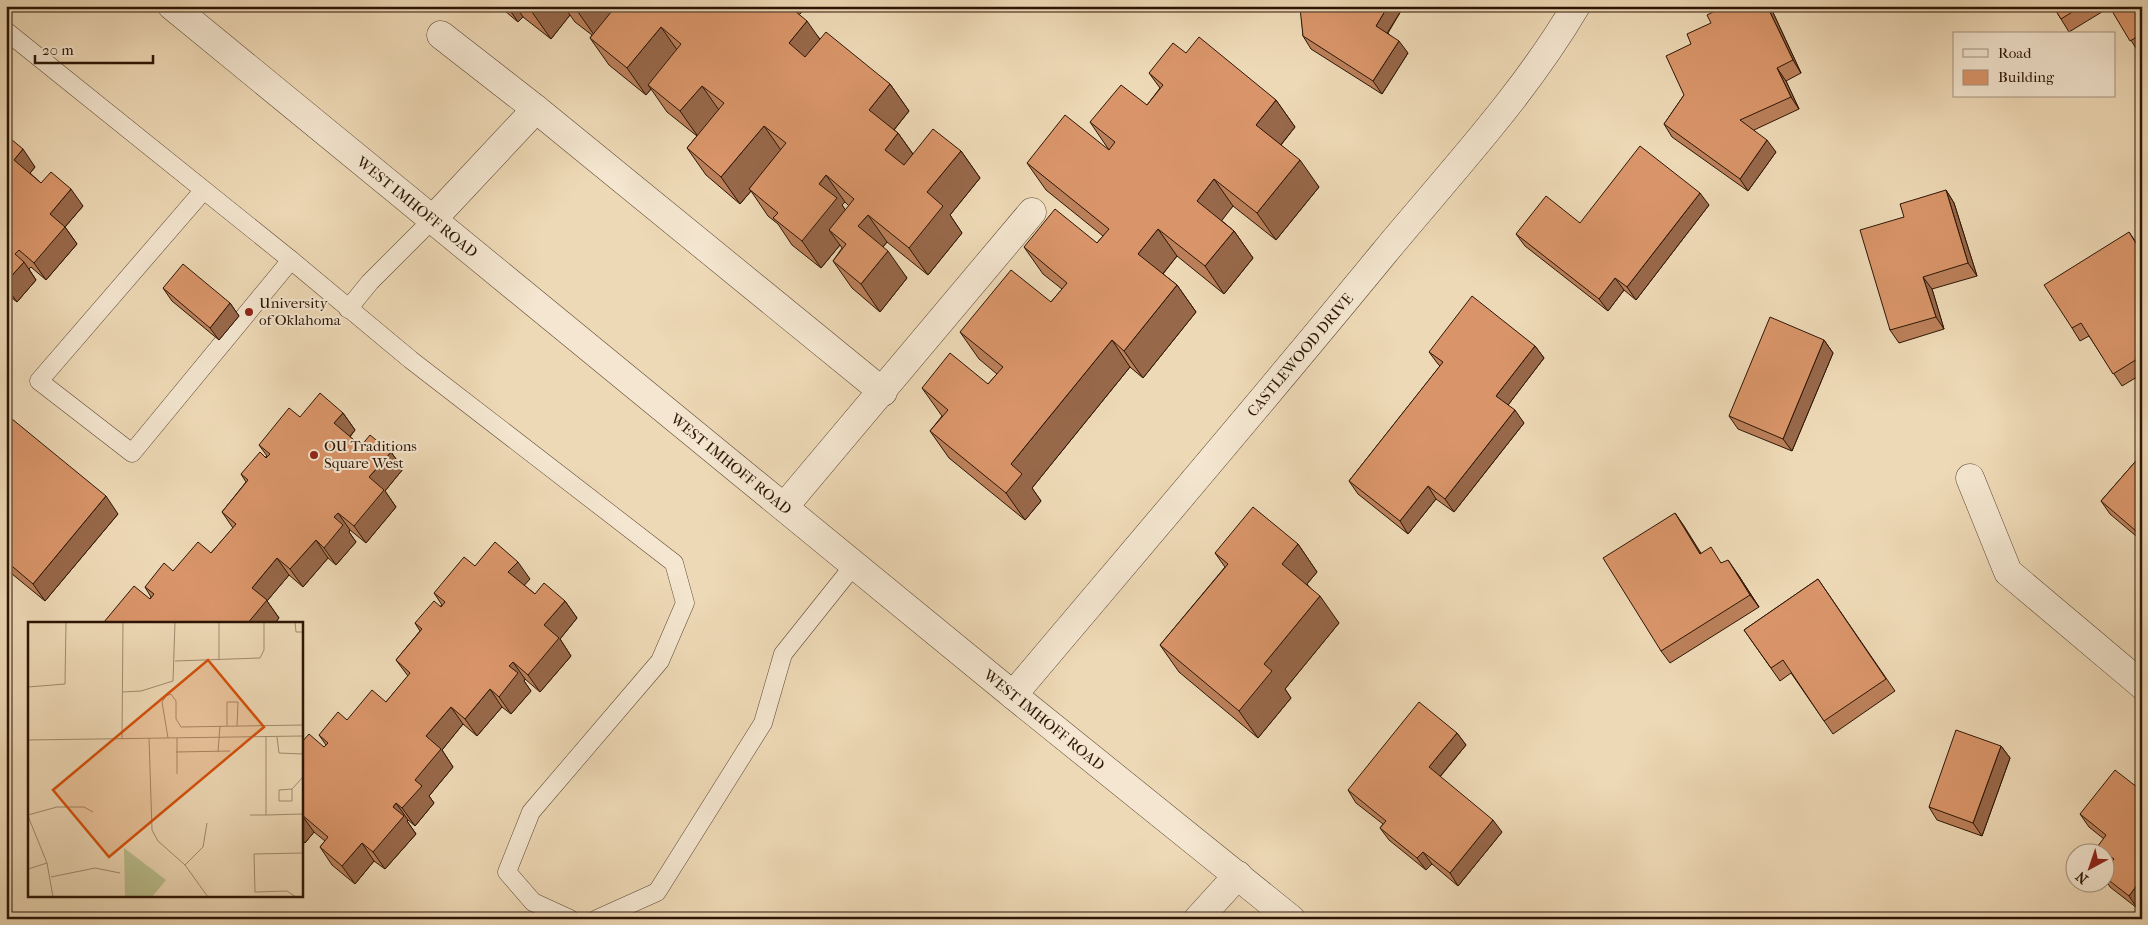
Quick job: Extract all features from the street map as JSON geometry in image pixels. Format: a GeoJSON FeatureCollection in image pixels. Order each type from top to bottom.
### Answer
{"type":"FeatureCollection","features":[{"type":"Feature","properties":{"kind":"street","name":"WEST IMHOFF ROAD"},"geometry":{"type":"LineString","coordinates":[[172,6],[1013,695],[1291,919]]}},
{"type":"Feature","properties":{"kind":"street","name":"CASTLEWOOD DRIVE"},"geometry":{"type":"LineString","coordinates":[[1013,695],[1310,344],[1508,102],[1549,51],[1576,6]]}},
{"type":"Feature","properties":{"kind":"street"},"geometry":{"type":"LineString","coordinates":[[441,35],[536,109],[883,392]]}},
{"type":"Feature","properties":{"kind":"street"},"geometry":{"type":"LineString","coordinates":[[432,220],[536,109]]}},
{"type":"Feature","properties":{"kind":"street"},"geometry":{"type":"LineString","coordinates":[[784,507],[883,392],[1032,212]]}},
{"type":"Feature","properties":{"kind":"street"},"geometry":{"type":"LineString","coordinates":[[1970,478],[2008,572],[2142,685]]}},
{"type":"Feature","properties":{"kind":"street"},"geometry":{"type":"LineString","coordinates":[[1198,919],[1238,876]]}},
{"type":"Feature","properties":{"kind":"lane"},"geometry":{"type":"LineString","coordinates":[[6,31],[203,191],[292,260],[348,309],[674,563],[685,602],[660,661],[531,812],[507,872],[533,902],[570,919]]}},
{"type":"Feature","properties":{"kind":"lane"},"geometry":{"type":"LineString","coordinates":[[203,191],[39,381],[132,453],[292,260]]}},
{"type":"Feature","properties":{"kind":"lane"},"geometry":{"type":"LineString","coordinates":[[348,309],[370,282],[432,220]]}},
{"type":"Feature","properties":{"kind":"lane"},"geometry":{"type":"LineString","coordinates":[[597,919],[656,892],[762,723],[783,654],[854,565]]}},
{"type":"Feature","properties":{"kind":"building"},"geometry":{"type":"Polygon","coordinates":[[[524,6],[537,6],[532,12],[524,6]]]}},
{"type":"Feature","properties":{"kind":"building"},"geometry":{"type":"Polygon","coordinates":[[[571,6],[583,6],[578,12],[571,6]]]}},
{"type":"Feature","properties":{"kind":"building"},"geometry":{"type":"Polygon","coordinates":[[[616,6],[789,6],[807,21],[789,43],[805,57],[826,32],[890,84],[869,110],[898,133],[885,150],[904,165],[933,129],[961,151],[927,192],[943,206],[909,248],[868,215],[858,226],[888,251],[861,284],[833,261],[846,244],[829,230],[854,199],[826,175],[819,184],[837,198],[802,241],[773,218],[778,213],[749,189],[786,143],[764,126],[721,177],[687,148],[724,103],[702,86],[680,111],[648,85],[681,44],[661,27],[627,68],[590,38],[616,6]]]}},
{"type":"Feature","properties":{"kind":"building"},"geometry":{"type":"Polygon","coordinates":[[[1301,6],[1388,6],[1376,26],[1399,41],[1373,81],[1303,36],[1301,6]]]}},
{"type":"Feature","properties":{"kind":"building"},"geometry":{"type":"Polygon","coordinates":[[[1725,6],[1767,6],[1793,60],[1777,68],[1791,97],[1740,120],[1767,140],[1740,179],[1664,124],[1684,95],[1666,56],[1691,44],[1687,34],[1711,23],[1707,15],[1725,6]]]}},
{"type":"Feature","properties":{"kind":"building"},"geometry":{"type":"Polygon","coordinates":[[[2053,6],[2082,6],[2061,19],[2053,6]]]}},
{"type":"Feature","properties":{"kind":"building"},"geometry":{"type":"Polygon","coordinates":[[[2109,6],[2142,6],[2142,34],[2130,41],[2109,6]]]}},
{"type":"Feature","properties":{"kind":"building"},"geometry":{"type":"Polygon","coordinates":[[[1199,37],[1276,100],[1256,125],[1300,160],[1257,213],[1214,179],[1197,201],[1234,231],[1205,266],[1158,229],[1138,254],[1177,285],[1124,351],[1112,340],[1011,464],[1022,474],[1006,493],[930,431],[948,410],[922,388],[950,353],[988,384],[1003,367],[960,332],[1011,270],[1051,302],[1067,283],[1024,247],[1055,209],[1097,243],[1109,229],[1027,163],[1065,115],[1109,150],[1115,142],[1090,122],[1121,85],[1147,105],[1163,85],[1149,73],[1173,43],[1186,53],[1199,37]]]}},
{"type":"Feature","properties":{"kind":"building"},"geometry":{"type":"Polygon","coordinates":[[[6,135],[23,149],[14,160],[41,183],[51,172],[71,189],[50,214],[65,227],[34,263],[19,250],[15,254],[24,262],[6,282],[6,135]]]}},
{"type":"Feature","properties":{"kind":"building"},"geometry":{"type":"Polygon","coordinates":[[[1640,146],[1700,193],[1627,287],[1615,278],[1599,299],[1516,234],[1546,196],[1580,223],[1640,146]]]}},
{"type":"Feature","properties":{"kind":"building"},"geometry":{"type":"Polygon","coordinates":[[[1946,190],[1968,263],[1923,277],[1936,317],[1890,330],[1860,230],[1904,217],[1900,204],[1946,190]]]}},
{"type":"Feature","properties":{"kind":"building"},"geometry":{"type":"Polygon","coordinates":[[[2129,232],[2142,253],[2142,356],[2113,374],[2081,323],[2072,328],[2044,285],[2129,232]]]}},
{"type":"Feature","properties":{"kind":"building"},"geometry":{"type":"Polygon","coordinates":[[[183,264],[230,303],[210,328],[163,288],[183,264]]]}},
{"type":"Feature","properties":{"kind":"building"},"geometry":{"type":"Polygon","coordinates":[[[1472,296],[1535,346],[1496,396],[1515,410],[1445,499],[1428,486],[1400,521],[1349,481],[1443,362],[1429,352],[1472,296]]]}},
{"type":"Feature","properties":{"kind":"building"},"geometry":{"type":"Polygon","coordinates":[[[1770,317],[1824,340],[1783,439],[1729,416],[1770,317]]]}},
{"type":"Feature","properties":{"kind":"building"},"geometry":{"type":"Polygon","coordinates":[[[320,393],[343,413],[334,423],[361,446],[370,435],[391,452],[369,477],[384,490],[354,526],[338,513],[334,517],[343,525],[324,548],[316,540],[290,569],[277,558],[252,588],[267,600],[249,622],[104,622],[134,586],[150,599],[154,594],[145,587],[164,563],[173,571],[198,542],[211,553],[236,524],[222,512],[248,480],[241,474],[260,452],[266,458],[270,454],[259,445],[289,408],[300,417],[320,393]]]}},
{"type":"Feature","properties":{"kind":"building"},"geometry":{"type":"Polygon","coordinates":[[[12,419],[106,496],[33,584],[6,561],[6,425],[12,419]]]}},
{"type":"Feature","properties":{"kind":"building"},"geometry":{"type":"Polygon","coordinates":[[[2142,454],[2142,524],[2136,531],[2101,501],[2142,454]]]}},
{"type":"Feature","properties":{"kind":"building"},"geometry":{"type":"Polygon","coordinates":[[[1253,507],[1298,544],[1282,564],[1320,596],[1264,664],[1272,671],[1239,711],[1160,645],[1228,564],[1215,553],[1253,507]]]}},
{"type":"Feature","properties":{"kind":"building"},"geometry":{"type":"Polygon","coordinates":[[[1675,513],[1700,554],[1711,547],[1721,563],[1728,560],[1750,595],[1661,651],[1603,558],[1675,513]]]}},
{"type":"Feature","properties":{"kind":"building"},"geometry":{"type":"Polygon","coordinates":[[[495,542],[518,562],[508,572],[535,594],[544,583],[565,601],[544,625],[559,638],[528,675],[513,662],[509,666],[518,673],[499,697],[490,689],[465,719],[451,707],[426,736],[441,749],[415,780],[422,786],[402,808],[396,803],[393,807],[404,816],[373,852],[362,843],[342,866],[320,847],[328,837],[302,815],[302,742],[309,734],[324,747],[328,743],[319,735],[338,712],[347,720],[372,690],[386,702],[410,673],[396,660],[422,629],[415,623],[434,601],[441,607],[445,602],[434,593],[464,557],[475,566],[495,542]]]}},
{"type":"Feature","properties":{"kind":"building"},"geometry":{"type":"Polygon","coordinates":[[[1818,579],[1886,679],[1824,721],[1783,660],[1771,668],[1744,630],[1818,579]]]}},
{"type":"Feature","properties":{"kind":"building"},"geometry":{"type":"Polygon","coordinates":[[[1419,702],[1457,733],[1429,767],[1493,820],[1450,873],[1423,852],[1417,858],[1380,828],[1386,821],[1348,790],[1419,702]]]}},
{"type":"Feature","properties":{"kind":"building"},"geometry":{"type":"Polygon","coordinates":[[[1956,730],[2001,746],[1973,823],[1929,807],[1956,730]]]}},
{"type":"Feature","properties":{"kind":"building"},"geometry":{"type":"Polygon","coordinates":[[[2115,770],[2142,791],[2142,883],[2140,881],[2129,896],[2116,886],[2116,842],[2101,842],[2106,835],[2080,814],[2115,770]]]}},
{"type":"Feature","properties":{"kind":"place","name":"University of Oklahoma"},"geometry":{"type":"Point","coordinates":[249,312]}},
{"type":"Feature","properties":{"kind":"place","name":"OU Traditions Square West"},"geometry":{"type":"Point","coordinates":[314,455]}}]}
